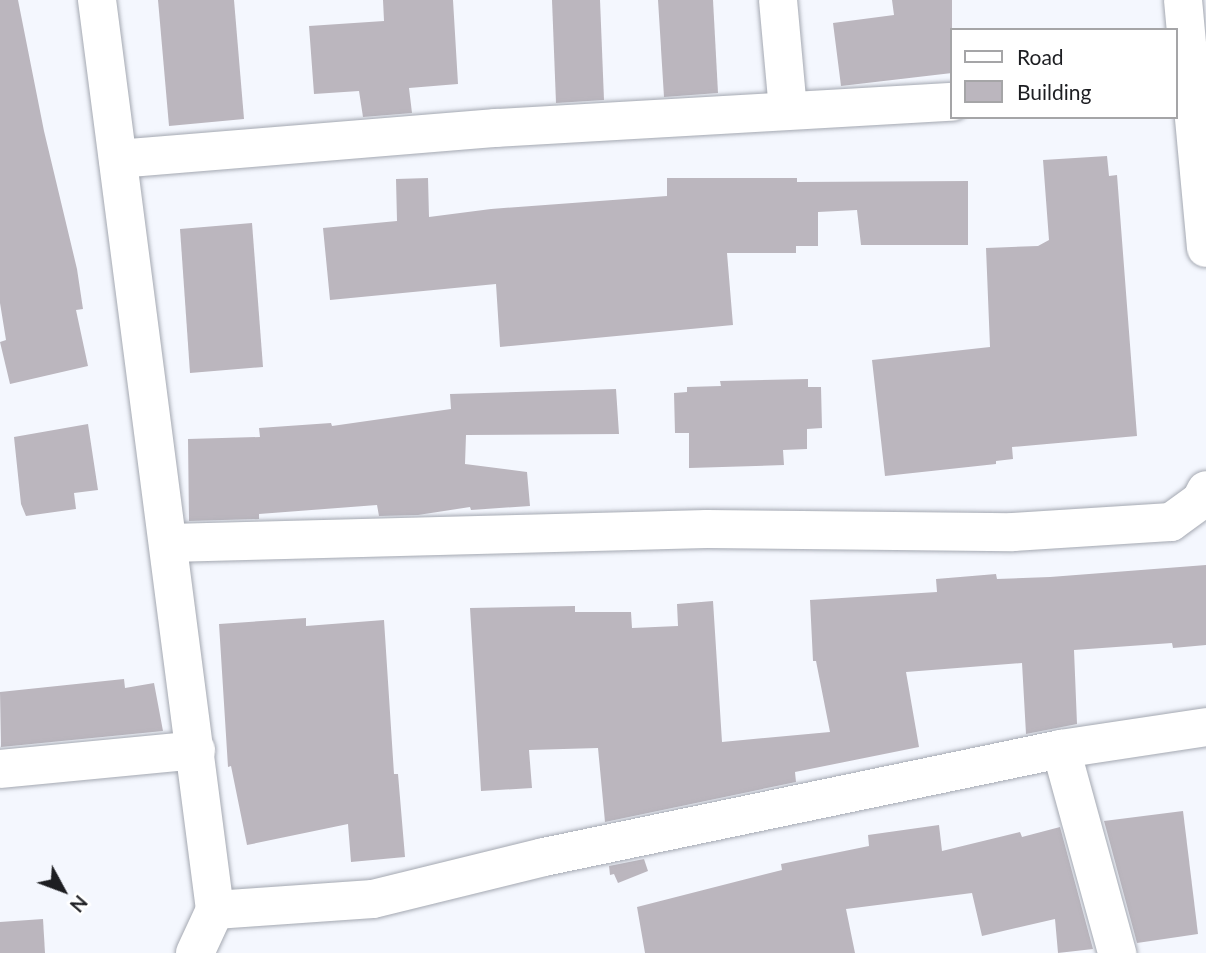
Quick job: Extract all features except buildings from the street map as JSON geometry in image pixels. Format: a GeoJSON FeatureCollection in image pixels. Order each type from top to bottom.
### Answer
{"type":"FeatureCollection","features":[{"type":"Feature","properties":{"kind":"street"},"geometry":{"type":"LineString","coordinates":[[97,0],[215,910],[195,953]]}},
{"type":"Feature","properties":{"kind":"street"},"geometry":{"type":"LineString","coordinates":[[778,0],[788,110]]}},
{"type":"Feature","properties":{"kind":"street"},"geometry":{"type":"LineString","coordinates":[[1183,0],[1183,91],[1206,248]]}},
{"type":"Feature","properties":{"kind":"street"},"geometry":{"type":"LineString","coordinates":[[118,159],[496,128],[950,102]]}},
{"type":"Feature","properties":{"kind":"street"},"geometry":{"type":"LineString","coordinates":[[169,543],[708,529],[1013,532],[1171,522],[1204,497]]}},
{"type":"Feature","properties":{"kind":"street"},"geometry":{"type":"LineString","coordinates":[[215,910],[373,899],[544,857],[1062,749],[1206,727]]}},
{"type":"Feature","properties":{"kind":"street"},"geometry":{"type":"LineString","coordinates":[[1062,749],[1117,953]]}},
{"type":"Feature","properties":{"kind":"street"},"geometry":{"type":"LineString","coordinates":[[0,769],[196,750]]}}]}
